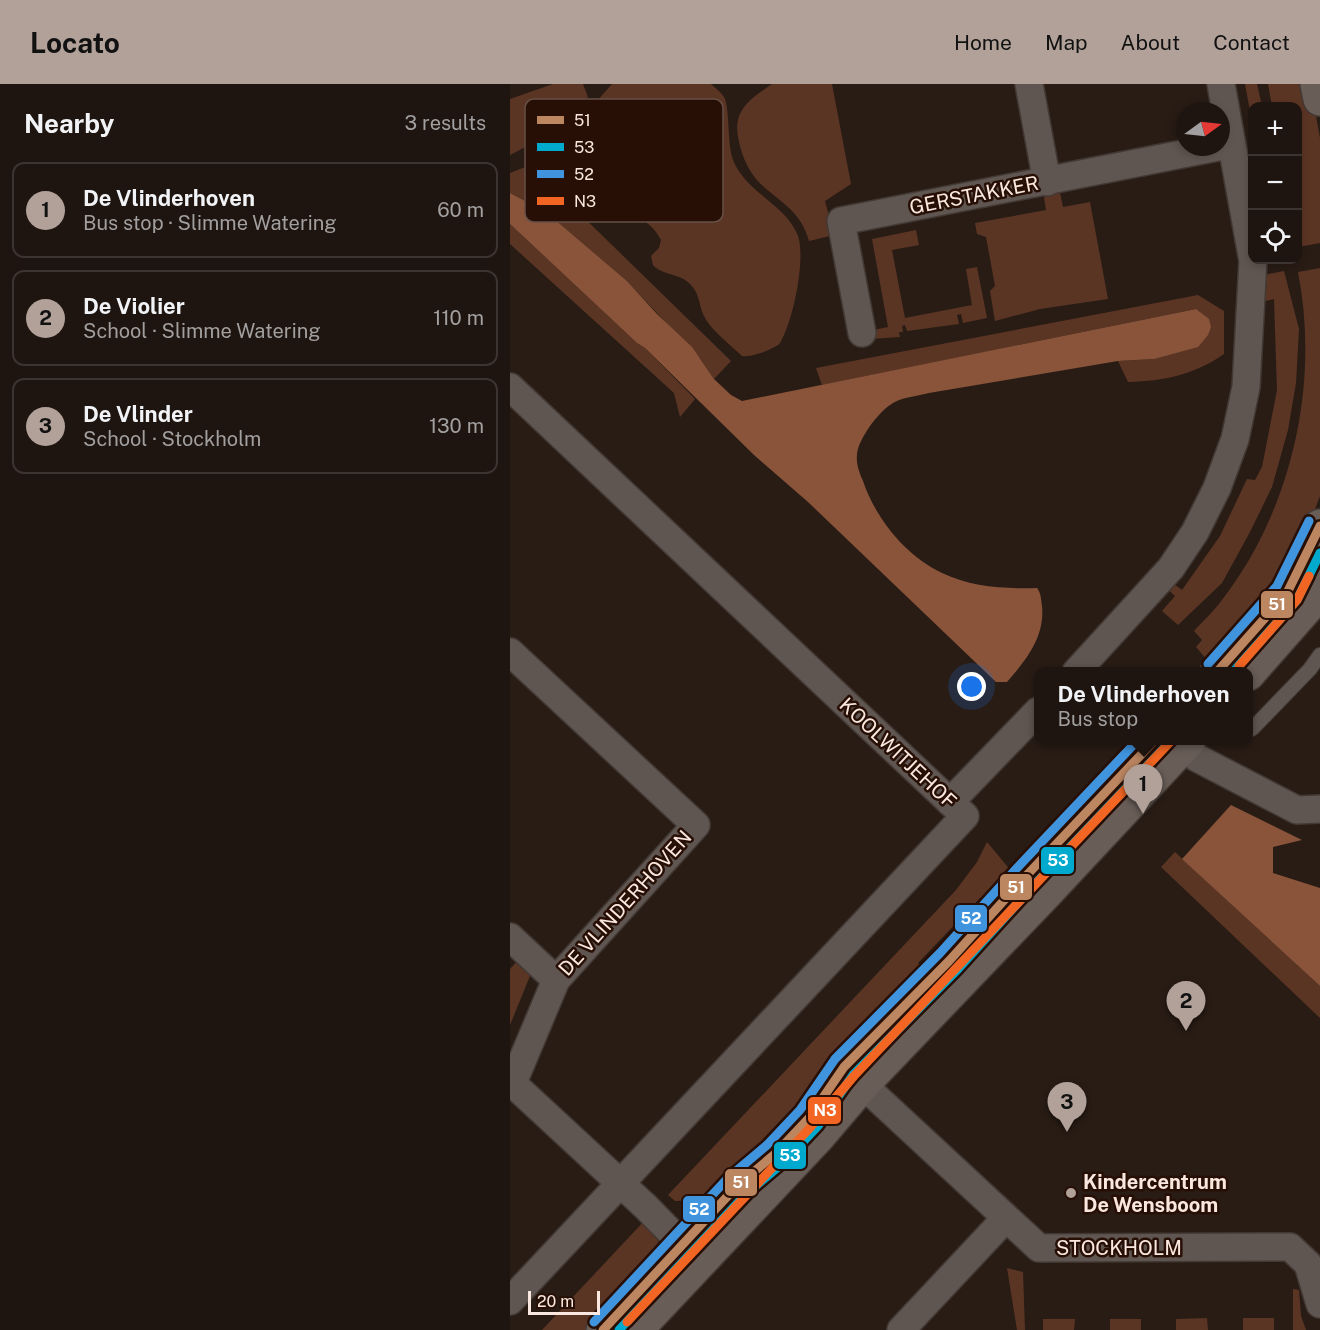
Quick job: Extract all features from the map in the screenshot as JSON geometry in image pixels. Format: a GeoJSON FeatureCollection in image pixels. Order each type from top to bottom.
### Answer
{"type":"FeatureCollection","features":[{"type":"Feature","properties":{"kind":"street"},"geometry":{"type":"LineString","coordinates":[[1029,84],[1047,182]]}},
{"type":"Feature","properties":{"kind":"street"},"geometry":{"type":"LineString","coordinates":[[1221,84],[1222,102]]}},
{"type":"Feature","properties":{"kind":"street"},"geometry":{"type":"LineString","coordinates":[[1317,84],[1320,99]]}},
{"type":"Feature","properties":{"kind":"street","name":"GERSTAKKER"},"geometry":{"type":"LineString","coordinates":[[862,333],[841,221],[1176,156]]}},
{"type":"Feature","properties":{"kind":"street"},"geometry":{"type":"LineString","coordinates":[[1226,156],[1248,246]]}},
{"type":"Feature","properties":{"kind":"street"},"geometry":{"type":"LineString","coordinates":[[1088,667],[1171,568],[1196,532],[1217,488],[1235,439],[1246,387],[1252,264]]}},
{"type":"Feature","properties":{"kind":"street","name":"KOOLWITJEHOF"},"geometry":{"type":"LineString","coordinates":[[513,395],[965,816],[620,1184]]}},
{"type":"Feature","properties":{"kind":"street"},"geometry":{"type":"LineString","coordinates":[[1221,667],[1287,593],[1320,526]]}},
{"type":"Feature","properties":{"kind":"street"},"geometry":{"type":"LineString","coordinates":[[1253,668],[1308,607],[1320,582]]}},
{"type":"Feature","properties":{"kind":"street","name":"DE VLINDERHOVEN"},"geometry":{"type":"LineString","coordinates":[[510,652],[696,825],[556,980],[511,1083],[691,1253]]}},
{"type":"Feature","properties":{"kind":"street"},"geometry":{"type":"LineString","coordinates":[[950,802],[1034,715]]}},
{"type":"Feature","properties":{"kind":"street"},"geometry":{"type":"LineString","coordinates":[[636,1330],[736,1186],[775,1154],[809,1118],[1046,893],[1178,746],[1298,810],[1320,809]]}},
{"type":"Feature","properties":{"kind":"street"},"geometry":{"type":"LineString","coordinates":[[510,937],[556,980]]}},
{"type":"Feature","properties":{"kind":"street","name":"STOCKHOLM"},"geometry":{"type":"LineString","coordinates":[[853,1076],[1039,1248],[1290,1246],[1308,1264],[1320,1304]]}},
{"type":"Feature","properties":{"kind":"street"},"geometry":{"type":"LineString","coordinates":[[510,1301],[620,1184]]}},
{"type":"Feature","properties":{"kind":"street"},"geometry":{"type":"LineString","coordinates":[[901,1330],[1006,1218]]}},
{"type":"Feature","properties":{"kind":"street"},"geometry":{"type":"LineString","coordinates":[[603,1330],[691,1253]]}},
{"type":"Feature","properties":{"kind":"lane"},"geometry":{"type":"LineString","coordinates":[[1253,728],[1310,669],[1320,655]]}},
{"type":"Feature","properties":{"kind":"shaded area"},"geometry":{"type":"Polygon","coordinates":[[[553,84],[583,84],[588,97],[586,99],[525,99],[525,147],[510,155],[510,99],[553,84]]]}},
{"type":"Feature","properties":{"kind":"shaded area"},"geometry":{"type":"Polygon","coordinates":[[[612,84],[711,84],[724,97],[733,160],[747,181],[785,215],[798,236],[800,259],[797,290],[794,306],[780,343],[768,350],[742,356],[706,320],[693,287],[686,280],[657,269],[653,265],[651,256],[659,248],[661,240],[646,222],[723,222],[723,99],[599,99],[612,84]]]}},
{"type":"Feature","properties":{"kind":"shaded area"},"geometry":{"type":"Polygon","coordinates":[[[772,84],[832,84],[851,184],[825,201],[834,235],[809,241],[800,220],[756,179],[744,159],[738,137],[738,119],[746,105],[772,84]]]}},
{"type":"Feature","properties":{"kind":"shaded area"},"geometry":{"type":"Polygon","coordinates":[[[1245,84],[1257,84],[1261,102],[1248,102],[1245,84]]]}},
{"type":"Feature","properties":{"kind":"shaded area"},"geometry":{"type":"Polygon","coordinates":[[[1268,84],[1310,84],[1320,138],[1320,243],[1302,246],[1302,102],[1271,102],[1268,84]]]}},
{"type":"Feature","properties":{"kind":"shaded area"},"geometry":{"type":"Polygon","coordinates":[[[525,167],[525,201],[510,193],[510,173],[525,167]]]}},
{"type":"Feature","properties":{"kind":"shaded area"},"geometry":{"type":"Polygon","coordinates":[[[1059,188],[1063,207],[1090,202],[1108,299],[1040,309],[995,321],[990,291],[995,286],[986,237],[977,234],[975,223],[1046,210],[1043,191],[1059,188]]]}},
{"type":"Feature","properties":{"kind":"shaded area"},"geometry":{"type":"Polygon","coordinates":[[[510,193],[525,201],[525,222],[558,222],[627,281],[692,347],[714,379],[731,395],[742,401],[1196,309],[1209,319],[1211,327],[1208,335],[1198,347],[1154,359],[1118,361],[901,399],[882,411],[866,432],[858,451],[859,471],[876,509],[904,546],[929,565],[953,578],[988,586],[1037,588],[1041,599],[1042,617],[1037,638],[1021,665],[1007,682],[996,682],[808,502],[754,455],[645,348],[510,224],[510,193]]]}},
{"type":"Feature","properties":{"kind":"shaded area"},"geometry":{"type":"Polygon","coordinates":[[[558,222],[588,222],[731,361],[714,379],[701,360],[627,281],[558,222]]]}},
{"type":"Feature","properties":{"kind":"shaded area"},"geometry":{"type":"Polygon","coordinates":[[[510,224],[645,348],[695,399],[680,417],[674,393],[510,244],[510,224]]]}},
{"type":"Feature","properties":{"kind":"shaded area"},"geometry":{"type":"Polygon","coordinates":[[[916,230],[919,245],[892,250],[905,318],[972,305],[966,269],[977,267],[987,318],[963,323],[961,314],[957,315],[959,324],[907,331],[905,325],[902,326],[903,332],[899,332],[900,337],[870,339],[864,332],[888,327],[872,239],[916,230]]]}},
{"type":"Feature","properties":{"kind":"shaded area"},"geometry":{"type":"Polygon","coordinates":[[[1320,268],[1320,496],[1307,530],[1286,568],[1211,667],[1201,667],[1207,660],[1196,647],[1202,640],[1194,631],[1219,604],[1246,564],[1283,486],[1294,444],[1302,401],[1305,358],[1304,315],[1298,272],[1320,268]]]}},
{"type":"Feature","properties":{"kind":"shaded area"},"geometry":{"type":"Polygon","coordinates":[[[1284,271],[1299,329],[1296,383],[1288,430],[1272,487],[1222,583],[1178,625],[1162,611],[1175,596],[1164,586],[1170,581],[1182,590],[1220,536],[1247,479],[1255,480],[1262,467],[1277,390],[1274,299],[1257,303],[1258,276],[1284,271]]]}},
{"type":"Feature","properties":{"kind":"shaded area"},"geometry":{"type":"Polygon","coordinates":[[[1198,295],[1224,311],[1224,354],[1201,367],[1178,376],[1128,382],[1118,361],[1154,359],[1196,309],[822,385],[816,368],[1198,295]]]}},
{"type":"Feature","properties":{"kind":"shaded area"},"geometry":{"type":"Polygon","coordinates":[[[1231,805],[1302,840],[1273,847],[1273,873],[1320,888],[1320,986],[1182,859],[1231,805]]]}},
{"type":"Feature","properties":{"kind":"shaded area"},"geometry":{"type":"Polygon","coordinates":[[[987,842],[1012,872],[990,895],[980,898],[918,963],[926,973],[712,1194],[701,1200],[675,1201],[668,1195],[956,890],[977,862],[987,842]]]}},
{"type":"Feature","properties":{"kind":"shaded area"},"geometry":{"type":"Polygon","coordinates":[[[1175,852],[1320,986],[1320,1018],[1161,867],[1175,852]]]}},
{"type":"Feature","properties":{"kind":"shaded area"},"geometry":{"type":"Polygon","coordinates":[[[520,958],[532,971],[510,1025],[510,969],[520,958]]]}},
{"type":"Feature","properties":{"kind":"shaded area"},"geometry":{"type":"Polygon","coordinates":[[[647,1218],[657,1231],[659,1247],[593,1330],[542,1330],[647,1218]]]}},
{"type":"Feature","properties":{"kind":"shaded area"},"geometry":{"type":"Polygon","coordinates":[[[1007,1268],[1023,1272],[1025,1330],[1017,1330],[1007,1268]]]}},
{"type":"Feature","properties":{"kind":"shaded area"},"geometry":{"type":"Polygon","coordinates":[[[1293,1289],[1299,1290],[1301,1316],[1306,1330],[1293,1330],[1293,1289]]]}},
{"type":"Feature","properties":{"kind":"shaded area"},"geometry":{"type":"Polygon","coordinates":[[[1207,1318],[1208,1330],[1176,1330],[1176,1319],[1207,1318]]]}},
{"type":"Feature","properties":{"kind":"shaded area"},"geometry":{"type":"Polygon","coordinates":[[[1243,1318],[1274,1318],[1274,1330],[1243,1330],[1243,1318]]]}},
{"type":"Feature","properties":{"kind":"shaded area"},"geometry":{"type":"Polygon","coordinates":[[[1043,1319],[1075,1319],[1074,1330],[1043,1330],[1043,1319]]]}},
{"type":"Feature","properties":{"kind":"shaded area"},"geometry":{"type":"Polygon","coordinates":[[[1110,1319],[1141,1319],[1141,1330],[1110,1330],[1110,1319]]]}},
{"type":"Feature","properties":{"kind":"transit line","name":"52"},"geometry":{"type":"LineString","coordinates":[[1208,664],[1277,586],[1309,521]]}},
{"type":"Feature","properties":{"kind":"transit line","name":"51"},"geometry":{"type":"LineString","coordinates":[[1221,667],[1287,593],[1320,526]]}},
{"type":"Feature","properties":{"kind":"transit line","name":"53"},"geometry":{"type":"LineString","coordinates":[[1237,667],[1297,600],[1320,553]]}},
{"type":"Feature","properties":{"kind":"transit line","name":"N3"},"geometry":{"type":"LineString","coordinates":[[1239,666],[1297,600],[1309,576]]}},
{"type":"Feature","properties":{"kind":"transit line","name":"52"},"geometry":{"type":"LineString","coordinates":[[594,1322],[728,1178],[767,1145],[800,1110],[835,1059],[940,953],[1133,745]]}},
{"type":"Feature","properties":{"kind":"transit line","name":"51"},"geometry":{"type":"LineString","coordinates":[[603,1330],[737,1186],[775,1154],[809,1118],[844,1067],[949,961],[1150,745]]}},
{"type":"Feature","properties":{"kind":"transit line","name":"N3"},"geometry":{"type":"LineString","coordinates":[[627,1322],[808,1130],[854,1076],[1167,745]]}},
{"type":"Feature","properties":{"kind":"transit line","name":"53"},"geometry":{"type":"LineString","coordinates":[[619,1330],[745,1195],[784,1162],[818,1126],[853,1075],[958,969],[1164,748]]}},
{"type":"Feature","properties":{"kind":"place","name":"De Vlinderhoven"},"geometry":{"type":"Point","coordinates":[1143,814]}},
{"type":"Feature","properties":{"kind":"place","name":"De Violier"},"geometry":{"type":"Point","coordinates":[1186,1031]}},
{"type":"Feature","properties":{"kind":"place","name":"De Vlinder"},"geometry":{"type":"Point","coordinates":[1067,1132]}},
{"type":"Feature","properties":{"kind":"place","name":"Kindercentrum De Wensboom"},"geometry":{"type":"Point","coordinates":[1071,1193]}}]}
